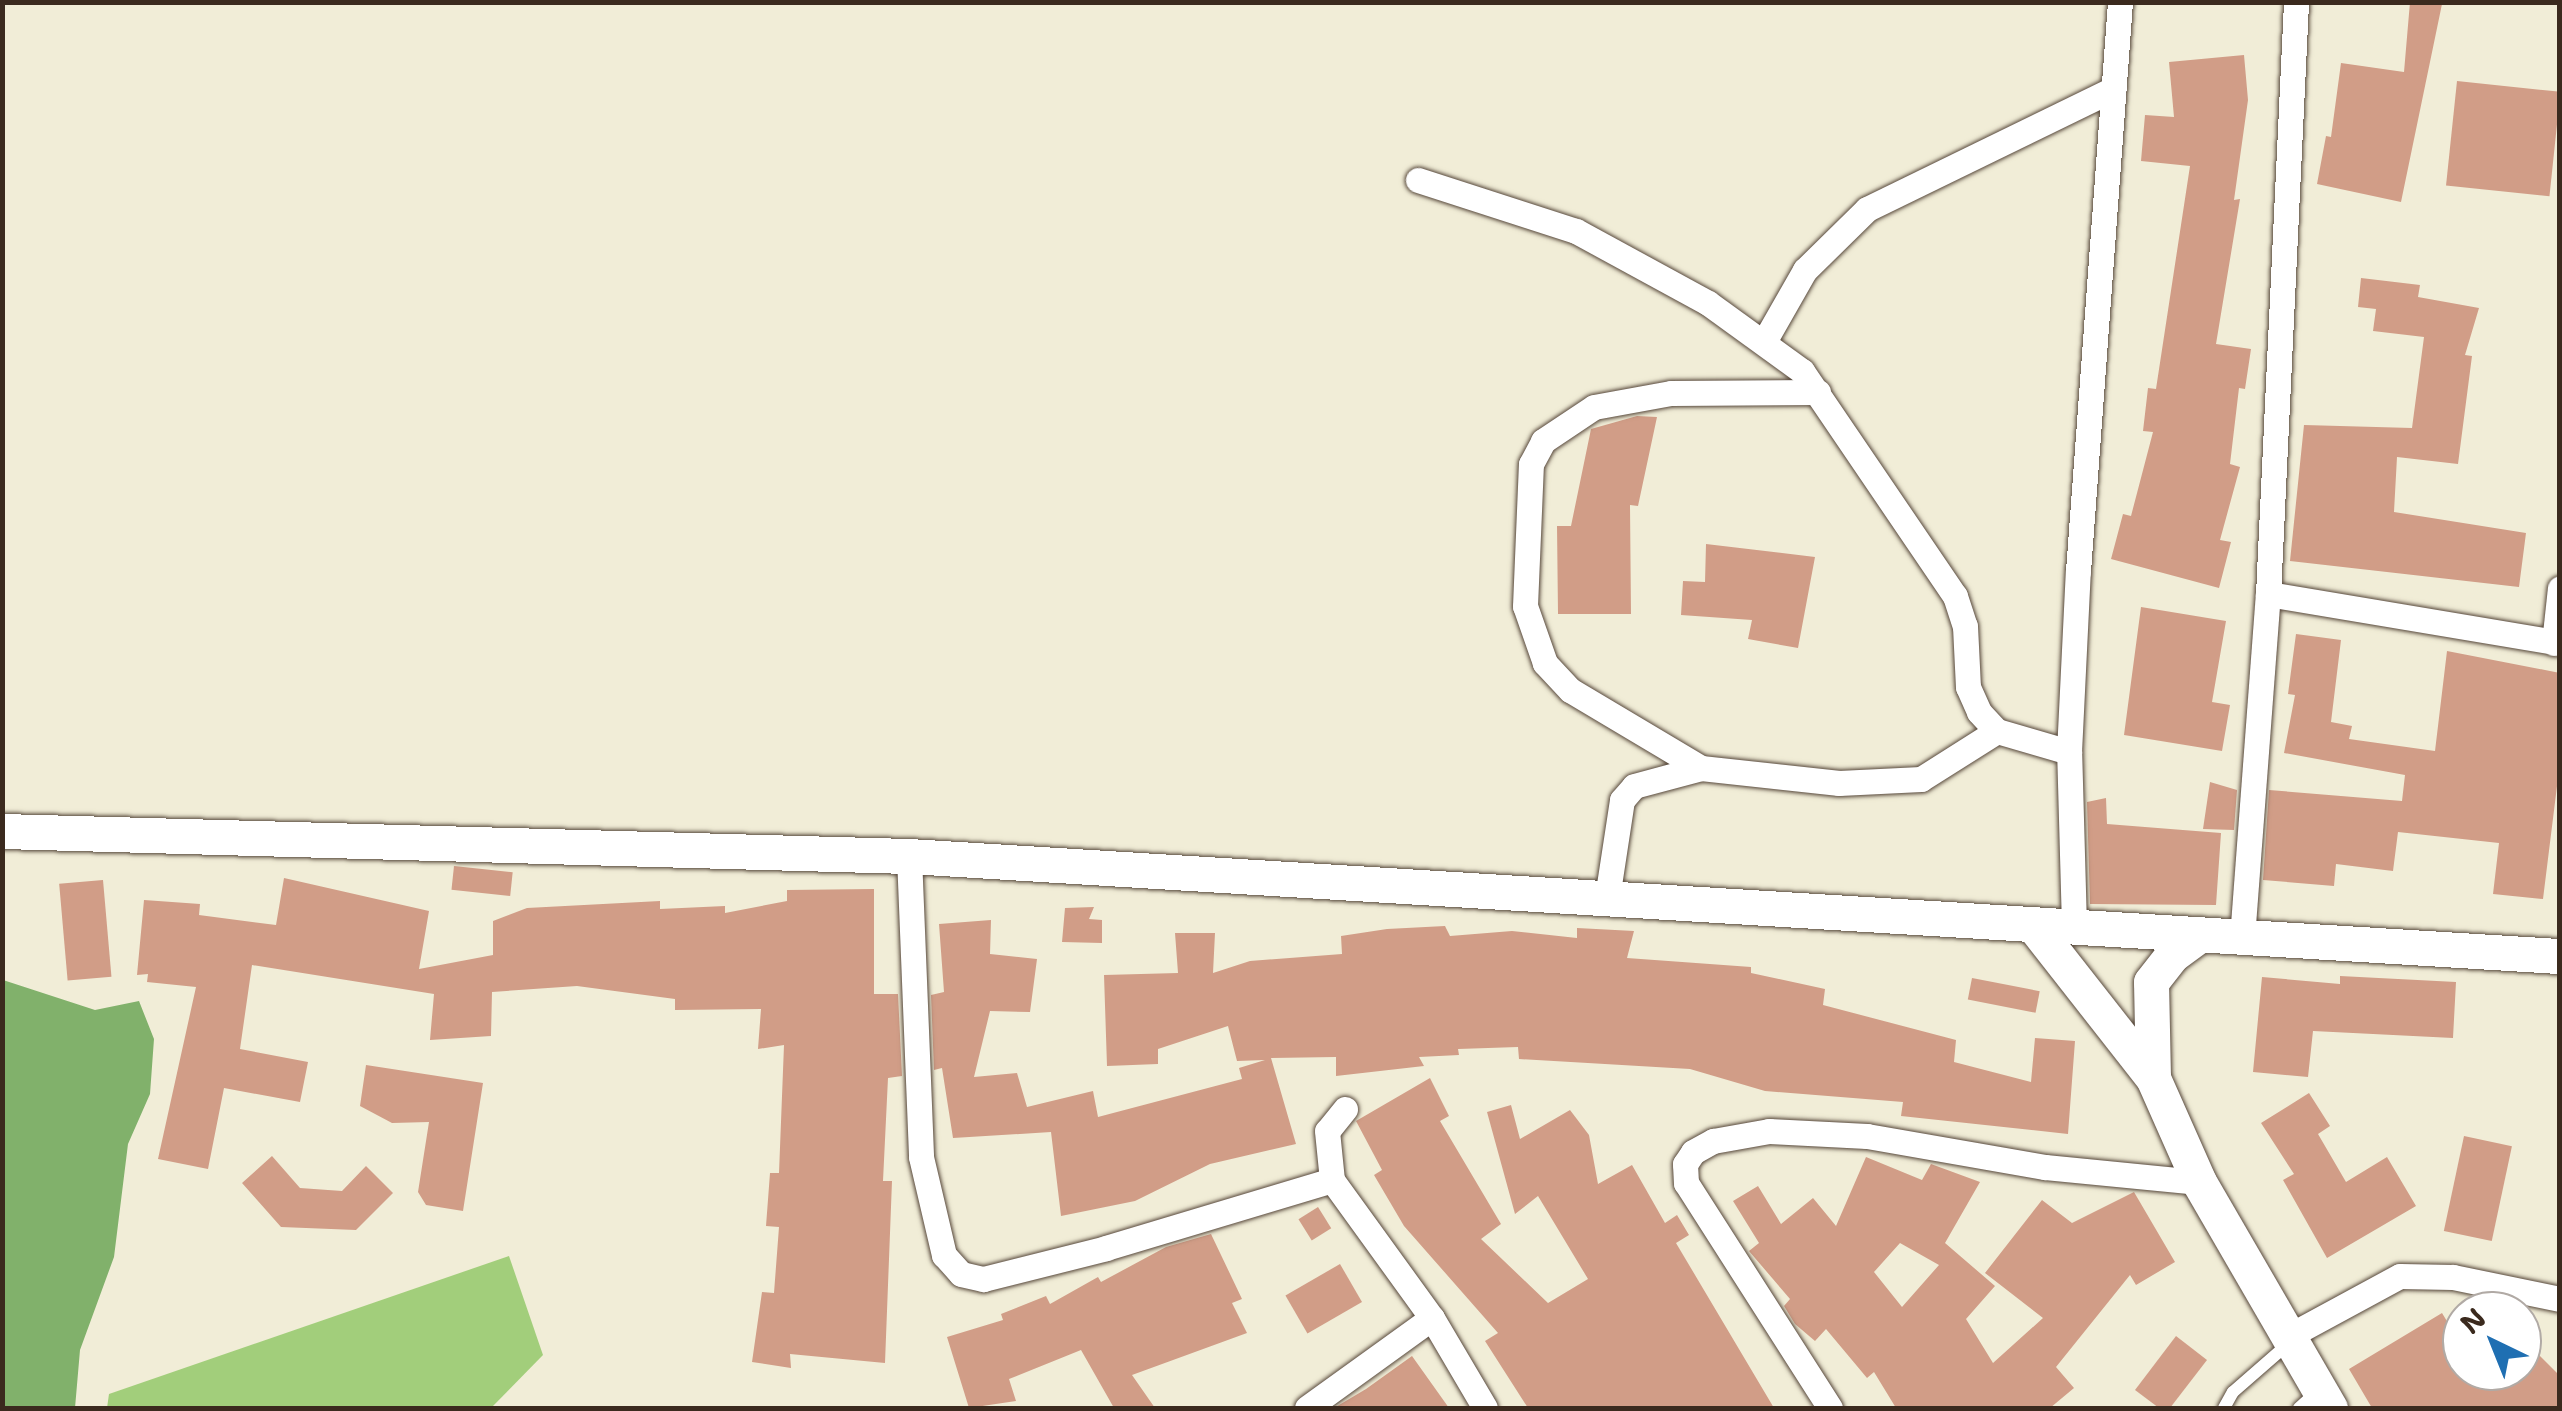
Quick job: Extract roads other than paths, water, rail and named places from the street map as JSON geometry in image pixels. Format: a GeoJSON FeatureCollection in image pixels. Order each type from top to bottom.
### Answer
{"type":"FeatureCollection","features":[{"type":"Feature","properties":{"kind":"main road"},"geometry":{"type":"LineString","coordinates":[[2,831],[908,856],[2560,956]]}},
{"type":"Feature","properties":{"kind":"main road"},"geometry":{"type":"LineString","coordinates":[[2032,925],[2153,1078],[2199,1182],[2289,1339],[2316,1402]]}},
{"type":"Feature","properties":{"kind":"main road"},"geometry":{"type":"LineString","coordinates":[[2153,1078],[2151,982],[2198,936]]}},
{"type":"Feature","properties":{"kind":"street"},"geometry":{"type":"LineString","coordinates":[[2074,926],[2069,752],[2120,2]]}},
{"type":"Feature","properties":{"kind":"street"},"geometry":{"type":"LineString","coordinates":[[2242,938],[2268,594],[2296,2]]}},
{"type":"Feature","properties":{"kind":"street"},"geometry":{"type":"LineString","coordinates":[[1765,340],[1806,270],[1866,209],[2113,89]]}},
{"type":"Feature","properties":{"kind":"street"},"geometry":{"type":"LineString","coordinates":[[1418,180],[1576,230],[1765,340],[1818,392],[1956,596],[1966,626],[1968,687],[1997,731],[2069,752]]}},
{"type":"Feature","properties":{"kind":"street"},"geometry":{"type":"LineString","coordinates":[[1701,768],[1570,690],[1545,663],[1524,606],[1531,464],[1543,440],[1594,407],[1672,393],[1818,392]]}},
{"type":"Feature","properties":{"kind":"street"},"geometry":{"type":"LineString","coordinates":[[2268,594],[2557,643],[2560,588]]}},
{"type":"Feature","properties":{"kind":"street"},"geometry":{"type":"LineString","coordinates":[[1607,898],[1622,800],[1634,786],[1701,768],[1881,785],[1944,770],[1997,731]]}},
{"type":"Feature","properties":{"kind":"street"},"geometry":{"type":"LineString","coordinates":[[908,856],[920,1157],[944,1255],[961,1274],[983,1279],[1332,1180]]}},
{"type":"Feature","properties":{"kind":"street"},"geometry":{"type":"LineString","coordinates":[[1345,1109],[1327,1131],[1332,1180],[1432,1318],[1485,1408]]}},
{"type":"Feature","properties":{"kind":"street"},"geometry":{"type":"LineString","coordinates":[[1830,1408],[1686,1183],[1685,1164],[1693,1152],[1714,1141],[1769,1131],[1867,1136],[2045,1166],[2199,1182]]}},
{"type":"Feature","properties":{"kind":"street"},"geometry":{"type":"LineString","coordinates":[[2289,1339],[2400,1276],[2453,1277],[2560,1299]]}},
{"type":"Feature","properties":{"kind":"street"},"geometry":{"type":"LineString","coordinates":[[1307,1408],[1432,1318]]}},
{"type":"Feature","properties":{"kind":"lane"},"geometry":{"type":"LineString","coordinates":[[2224,1408],[2232,1392],[2289,1339]]}}]}
